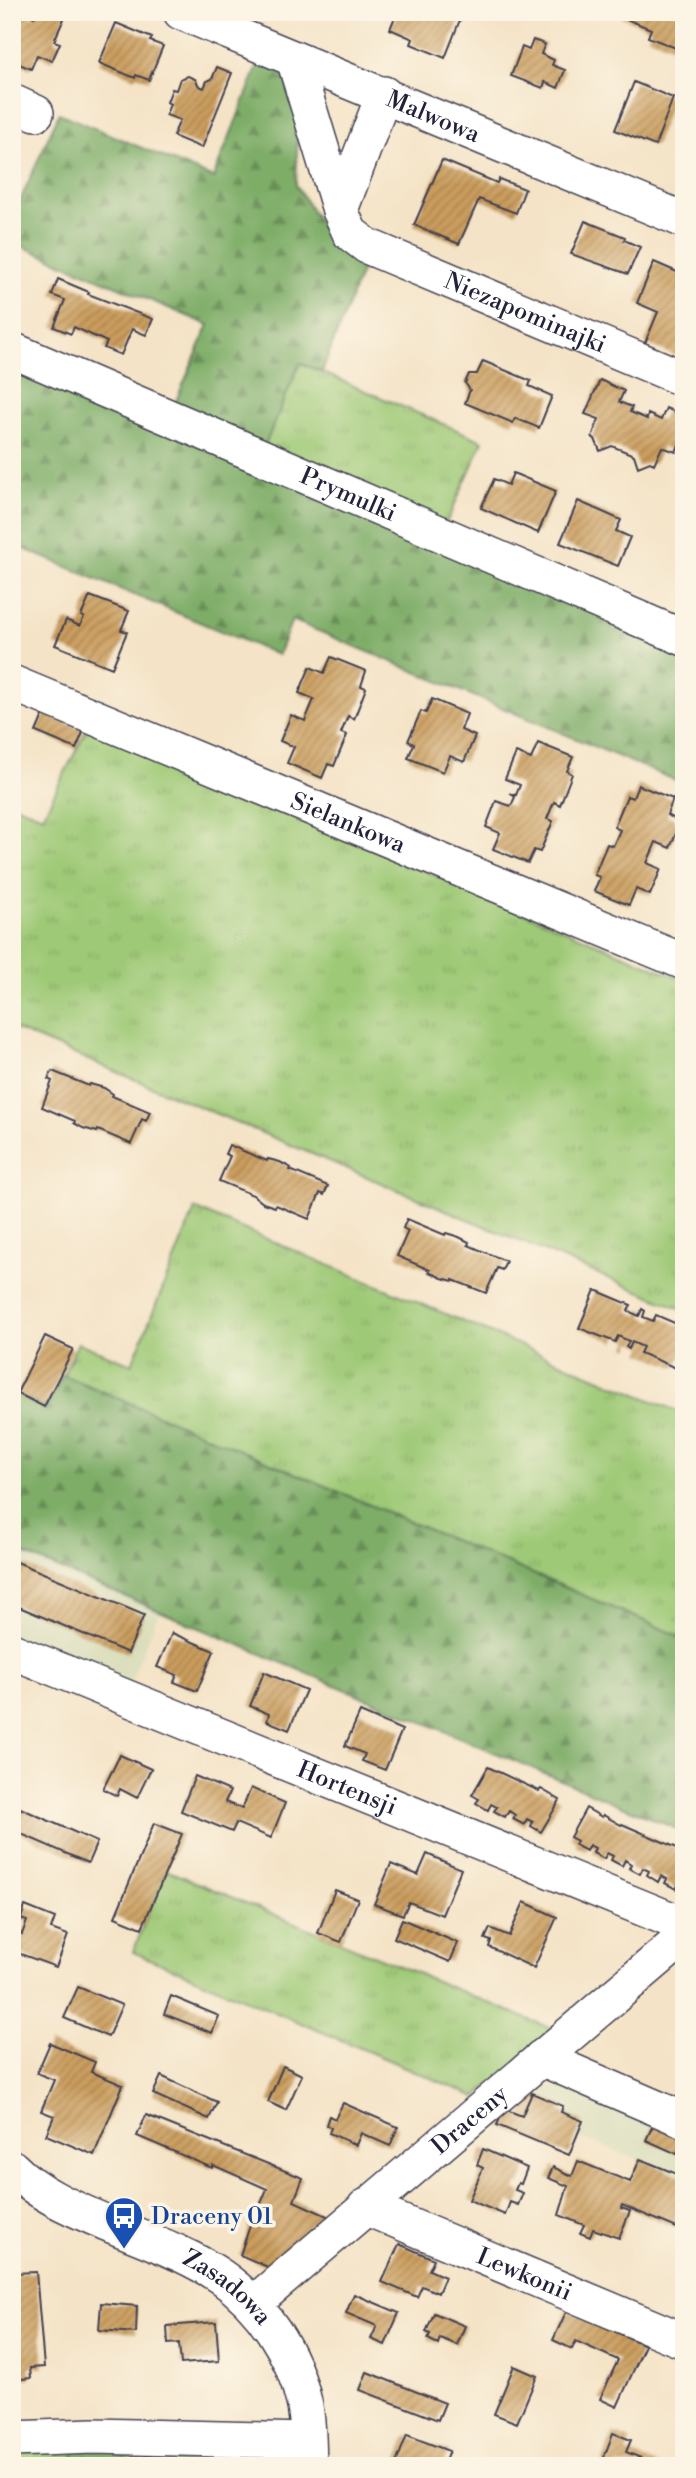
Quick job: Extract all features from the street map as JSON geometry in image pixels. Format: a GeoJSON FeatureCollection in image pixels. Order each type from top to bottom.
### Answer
{"type":"FeatureCollection","features":[{"type":"Feature","properties":{"kind":"street","name":"Malwowa"},"geometry":{"type":"LineString","coordinates":[[181,12],[684,220]]}},
{"type":"Feature","properties":{"kind":"street"},"geometry":{"type":"LineString","coordinates":[[294,59],[340,210]]}},
{"type":"Feature","properties":{"kind":"street"},"geometry":{"type":"LineString","coordinates":[[340,210],[384,94]]}},
{"type":"Feature","properties":{"kind":"street","name":"Niezapominajki"},"geometry":{"type":"LineString","coordinates":[[340,210],[350,233],[367,246],[684,379]]}},
{"type":"Feature","properties":{"kind":"street","name":"Prymulki"},"geometry":{"type":"LineString","coordinates":[[12,350],[684,638]]}},
{"type":"Feature","properties":{"kind":"street","name":"Sielankowa"},"geometry":{"type":"LineString","coordinates":[[12,683],[684,962]]}},
{"type":"Feature","properties":{"kind":"street","name":"Hortensji"},"geometry":{"type":"LineString","coordinates":[[12,1651],[684,1924]]}},
{"type":"Feature","properties":{"kind":"street","name":"Draceny"},"geometry":{"type":"LineString","coordinates":[[253,2304],[684,1937]]}},
{"type":"Feature","properties":{"kind":"street"},"geometry":{"type":"LineString","coordinates":[[541,2058],[684,2120]]}},
{"type":"Feature","properties":{"kind":"street","name":"Zasadowa"},"geometry":{"type":"LineString","coordinates":[[12,2168],[28,2184],[67,2206],[186,2257],[220,2276],[253,2304],[279,2338],[296,2373],[305,2404],[308,2453]]}},
{"type":"Feature","properties":{"kind":"street","name":"Lewkonii"},"geometry":{"type":"LineString","coordinates":[[365,2207],[684,2341]]}},
{"type":"Feature","properties":{"kind":"street"},"geometry":{"type":"LineString","coordinates":[[12,2439],[93,2436],[308,2453]]}},
{"type":"Feature","properties":{"kind":"shaded area"},"geometry":{"type":"Polygon","coordinates":[[[12,1549],[159,1611],[130,1684],[12,1636],[12,1549]]]}},
{"type":"Feature","properties":{"kind":"shaded area"},"geometry":{"type":"Polygon","coordinates":[[[532,2084],[684,2106],[684,2177],[504,2109],[532,2084]]]}},
{"type":"Feature","properties":{"kind":"green space"},"geometry":{"type":"Polygon","coordinates":[[[262,56],[280,64],[298,121],[296,185],[326,234],[368,254],[322,372],[300,363],[264,447],[172,410],[209,325],[12,242],[12,219],[59,113],[213,178],[262,56]]]}},
{"type":"Feature","properties":{"kind":"green space"},"geometry":{"type":"Polygon","coordinates":[[[12,363],[684,649],[684,784],[292,620],[278,655],[12,544],[12,363]]]}},
{"type":"Feature","properties":{"kind":"green space"},"geometry":{"type":"Polygon","coordinates":[[[300,363],[483,441],[445,526],[264,447],[300,363]]]}},
{"type":"Feature","properties":{"kind":"green space"},"geometry":{"type":"Polygon","coordinates":[[[87,729],[684,980],[684,1310],[12,1028],[12,804],[43,816],[87,729]]]}},
{"type":"Feature","properties":{"kind":"green space"},"geometry":{"type":"Polygon","coordinates":[[[195,1209],[684,1414],[684,1638],[63,1375],[78,1343],[132,1364],[195,1209]]]}},
{"type":"Feature","properties":{"kind":"green space"},"geometry":{"type":"Polygon","coordinates":[[[63,1375],[684,1638],[684,1832],[12,1549],[12,1393],[46,1408],[63,1375]]]}},
{"type":"Feature","properties":{"kind":"green space"},"geometry":{"type":"Polygon","coordinates":[[[166,1870],[555,2030],[476,2097],[133,1952],[166,1870]]]}},
{"type":"Feature","properties":{"kind":"green space"},"geometry":{"type":"Polygon","coordinates":[[[74,2448],[73,2466],[12,2466],[12,2450],[74,2448]]]}},
{"type":"Feature","properties":{"kind":"green space"},"geometry":{"type":"Polygon","coordinates":[[[74,2448],[258,2455],[279,2466],[73,2466],[74,2448]]]}},
{"type":"Feature","properties":{"kind":"building"},"geometry":{"type":"Polygon","coordinates":[[[12,12],[23,12],[34,17],[36,12],[67,12],[54,41],[60,43],[52,61],[37,55],[31,69],[12,61],[12,12]]]}},
{"type":"Feature","properties":{"kind":"building"},"geometry":{"type":"Polygon","coordinates":[[[397,12],[463,12],[445,58],[411,44],[413,39],[390,29],[397,12]]]}},
{"type":"Feature","properties":{"kind":"building"},"geometry":{"type":"Polygon","coordinates":[[[623,12],[684,12],[684,44],[681,50],[648,37],[651,29],[621,17],[623,12]]]}},
{"type":"Feature","properties":{"kind":"building"},"geometry":{"type":"Polygon","coordinates":[[[116,23],[152,38],[150,41],[163,46],[149,80],[136,75],[135,78],[99,63],[116,23]]]}},
{"type":"Feature","properties":{"kind":"building"},"geometry":{"type":"Polygon","coordinates":[[[533,40],[545,44],[541,54],[554,60],[552,65],[565,70],[558,88],[545,82],[543,88],[511,76],[522,47],[529,50],[533,40]]]}},
{"type":"Feature","properties":{"kind":"building"},"geometry":{"type":"Polygon","coordinates":[[[217,67],[232,73],[202,148],[173,136],[180,120],[166,115],[170,104],[167,102],[180,79],[188,76],[204,88],[217,67]]]}},
{"type":"Feature","properties":{"kind":"building"},"geometry":{"type":"Polygon","coordinates":[[[634,82],[673,98],[655,146],[615,130],[634,82]]]}},
{"type":"Feature","properties":{"kind":"building"},"geometry":{"type":"Polygon","coordinates":[[[442,160],[497,183],[499,179],[525,189],[516,213],[479,199],[459,244],[414,225],[442,160]]]}},
{"type":"Feature","properties":{"kind":"building"},"geometry":{"type":"Polygon","coordinates":[[[12,168],[20,171],[12,189],[12,168]]]}},
{"type":"Feature","properties":{"kind":"building"},"geometry":{"type":"Polygon","coordinates":[[[585,221],[625,237],[624,240],[640,247],[628,274],[571,254],[585,221]]]}},
{"type":"Feature","properties":{"kind":"building"},"geometry":{"type":"Polygon","coordinates":[[[654,262],[684,275],[684,350],[680,358],[645,343],[658,312],[637,303],[654,262]]]}},
{"type":"Feature","properties":{"kind":"building"},"geometry":{"type":"Polygon","coordinates":[[[58,279],[89,292],[88,294],[153,319],[146,335],[132,329],[121,355],[104,348],[107,342],[74,327],[71,334],[54,327],[65,300],[52,295],[58,279]]]}},
{"type":"Feature","properties":{"kind":"building"},"geometry":{"type":"Polygon","coordinates":[[[483,361],[531,381],[529,386],[552,396],[539,428],[515,418],[513,423],[465,403],[470,390],[465,383],[469,374],[477,374],[483,361]]]}},
{"type":"Feature","properties":{"kind":"building"},"geometry":{"type":"Polygon","coordinates":[[[600,380],[624,391],[619,402],[632,407],[630,412],[647,419],[648,414],[661,420],[666,408],[684,416],[684,433],[676,452],[662,447],[654,464],[650,462],[638,467],[634,455],[612,446],[600,451],[592,437],[599,419],[585,414],[600,380]]]}},
{"type":"Feature","properties":{"kind":"building"},"geometry":{"type":"Polygon","coordinates":[[[513,473],[556,491],[538,533],[481,508],[494,479],[508,485],[513,473]]]}},
{"type":"Feature","properties":{"kind":"building"},"geometry":{"type":"Polygon","coordinates":[[[578,501],[621,520],[616,531],[630,537],[618,566],[560,543],[578,501]]]}},
{"type":"Feature","properties":{"kind":"building"},"geometry":{"type":"Polygon","coordinates":[[[90,596],[129,611],[121,630],[127,632],[112,668],[55,645],[66,620],[80,626],[84,617],[81,616],[90,596]]]}},
{"type":"Feature","properties":{"kind":"building"},"geometry":{"type":"Polygon","coordinates":[[[331,657],[366,671],[361,686],[366,688],[354,719],[348,716],[341,733],[347,735],[334,766],[328,764],[322,778],[287,763],[294,747],[280,741],[291,715],[305,721],[310,709],[314,699],[299,693],[310,667],[324,673],[331,657]]]}},
{"type":"Feature","properties":{"kind":"building"},"geometry":{"type":"Polygon","coordinates":[[[432,699],[467,714],[461,730],[475,736],[464,762],[450,756],[443,772],[408,758],[414,744],[408,741],[421,711],[426,713],[432,699]]]}},
{"type":"Feature","properties":{"kind":"building"},"geometry":{"type":"Polygon","coordinates":[[[44,713],[84,730],[76,749],[36,732],[44,713]]]}},
{"type":"Feature","properties":{"kind":"building"},"geometry":{"type":"Polygon","coordinates":[[[538,743],[573,757],[567,771],[572,774],[560,805],[554,802],[547,819],[553,821],[540,852],[534,850],[528,863],[493,849],[500,833],[486,827],[496,801],[511,806],[515,797],[512,794],[516,795],[520,785],[505,779],[516,753],[531,759],[538,743]]]}},
{"type":"Feature","properties":{"kind":"building"},"geometry":{"type":"Polygon","coordinates":[[[638,785],[673,799],[667,815],[681,822],[670,848],[656,842],[647,863],[661,869],[650,895],[636,889],[629,905],[594,891],[600,877],[594,875],[607,844],[613,846],[620,830],[614,827],[627,796],[633,798],[638,785]]]}},
{"type":"Feature","properties":{"kind":"building"},"geometry":{"type":"Polygon","coordinates":[[[52,1071],[89,1086],[90,1084],[104,1088],[113,1094],[112,1096],[150,1112],[146,1121],[142,1119],[131,1144],[98,1130],[97,1132],[83,1128],[74,1123],[75,1121],[42,1107],[52,1081],[48,1079],[52,1071]]]}},
{"type":"Feature","properties":{"kind":"building"},"geometry":{"type":"Polygon","coordinates":[[[229,1145],[267,1161],[280,1162],[291,1168],[290,1170],[328,1186],[324,1195],[320,1193],[309,1219],[276,1205],[275,1207],[263,1203],[253,1195],[219,1181],[230,1156],[225,1154],[229,1145]]]}},
{"type":"Feature","properties":{"kind":"building"},"geometry":{"type":"Polygon","coordinates":[[[407,1219],[445,1235],[446,1233],[459,1237],[469,1242],[468,1245],[506,1261],[502,1270],[497,1268],[486,1293],[442,1278],[397,1256],[408,1231],[403,1228],[407,1219]]]}},
{"type":"Feature","properties":{"kind":"building"},"geometry":{"type":"Polygon","coordinates":[[[595,1290],[631,1305],[628,1311],[639,1316],[642,1309],[645,1311],[643,1317],[653,1321],[656,1315],[684,1327],[684,1351],[676,1368],[640,1353],[643,1347],[632,1342],[629,1349],[626,1347],[629,1341],[618,1336],[615,1342],[579,1328],[595,1290]]]}},
{"type":"Feature","properties":{"kind":"building"},"geometry":{"type":"Polygon","coordinates":[[[45,1336],[73,1349],[44,1407],[17,1393],[45,1336]]]}},
{"type":"Feature","properties":{"kind":"building"},"geometry":{"type":"Polygon","coordinates":[[[12,1560],[144,1615],[128,1653],[12,1604],[12,1560]]]}},
{"type":"Feature","properties":{"kind":"building"},"geometry":{"type":"Polygon","coordinates":[[[172,1633],[214,1651],[197,1691],[174,1682],[177,1675],[157,1667],[172,1633]]]}},
{"type":"Feature","properties":{"kind":"building"},"geometry":{"type":"Polygon","coordinates":[[[264,1672],[306,1690],[289,1730],[267,1721],[269,1714],[250,1706],[264,1672]]]}},
{"type":"Feature","properties":{"kind":"building"},"geometry":{"type":"Polygon","coordinates":[[[360,1712],[402,1730],[385,1770],[362,1761],[365,1754],[345,1746],[360,1712]]]}},
{"type":"Feature","properties":{"kind":"building"},"geometry":{"type":"Polygon","coordinates":[[[120,1755],[151,1769],[137,1798],[120,1789],[117,1796],[103,1789],[120,1755]]]}},
{"type":"Feature","properties":{"kind":"building"},"geometry":{"type":"Polygon","coordinates":[[[488,1767],[560,1800],[541,1832],[531,1826],[533,1822],[527,1819],[524,1825],[513,1819],[515,1815],[509,1811],[505,1817],[494,1811],[497,1807],[491,1804],[488,1810],[476,1803],[479,1799],[472,1795],[488,1767]]]}},
{"type":"Feature","properties":{"kind":"building"},"geometry":{"type":"Polygon","coordinates":[[[195,1776],[230,1791],[225,1802],[242,1809],[251,1788],[285,1803],[271,1838],[236,1823],[232,1832],[181,1811],[195,1776]]]}},
{"type":"Feature","properties":{"kind":"building"},"geometry":{"type":"Polygon","coordinates":[[[20,1808],[97,1842],[88,1863],[12,1830],[20,1808]]]}},
{"type":"Feature","properties":{"kind":"building"},"geometry":{"type":"Polygon","coordinates":[[[586,1808],[684,1851],[684,1875],[676,1889],[665,1883],[667,1879],[661,1876],[658,1882],[647,1875],[649,1871],[643,1868],[640,1874],[629,1868],[631,1864],[625,1860],[622,1866],[611,1860],[613,1856],[607,1853],[604,1859],[593,1853],[595,1848],[589,1845],[586,1851],[575,1845],[577,1841],[570,1837],[586,1808]]]}},
{"type":"Feature","properties":{"kind":"building"},"geometry":{"type":"Polygon","coordinates":[[[154,1823],[182,1834],[142,1928],[115,1917],[154,1823]]]}},
{"type":"Feature","properties":{"kind":"building"},"geometry":{"type":"Polygon","coordinates":[[[427,1854],[461,1869],[442,1915],[409,1902],[403,1915],[374,1904],[391,1864],[418,1875],[427,1854]]]}},
{"type":"Feature","properties":{"kind":"building"},"geometry":{"type":"Polygon","coordinates":[[[335,1890],[358,1899],[341,1942],[318,1933],[335,1890]]]}},
{"type":"Feature","properties":{"kind":"building"},"geometry":{"type":"Polygon","coordinates":[[[524,1902],[557,1917],[534,1968],[489,1947],[491,1941],[485,1939],[490,1928],[509,1936],[524,1902]]]}},
{"type":"Feature","properties":{"kind":"building"},"geometry":{"type":"Polygon","coordinates":[[[25,1906],[55,1918],[51,1929],[68,1935],[56,1967],[12,1951],[18,1933],[22,1934],[27,1921],[21,1919],[25,1906]]]}},
{"type":"Feature","properties":{"kind":"building"},"geometry":{"type":"Polygon","coordinates":[[[402,1919],[458,1943],[450,1962],[394,1938],[402,1919]]]}},
{"type":"Feature","properties":{"kind":"building"},"geometry":{"type":"Polygon","coordinates":[[[78,1987],[122,2005],[108,2037],[64,2018],[78,1987]]]}},
{"type":"Feature","properties":{"kind":"building"},"geometry":{"type":"Polygon","coordinates":[[[171,1996],[219,2016],[212,2033],[164,2014],[171,1996]]]}},
{"type":"Feature","properties":{"kind":"building"},"geometry":{"type":"Polygon","coordinates":[[[50,2043],[95,2062],[91,2072],[123,2085],[94,2155],[46,2135],[54,2116],[41,2111],[54,2080],[37,2073],[50,2043]]]}},
{"type":"Feature","properties":{"kind":"building"},"geometry":{"type":"Polygon","coordinates":[[[283,2066],[302,2075],[286,2110],[268,2102],[283,2066]]]}},
{"type":"Feature","properties":{"kind":"building"},"geometry":{"type":"Polygon","coordinates":[[[161,2076],[217,2102],[209,2119],[153,2094],[161,2076]]]}},
{"type":"Feature","properties":{"kind":"building"},"geometry":{"type":"Polygon","coordinates":[[[532,2093],[563,2106],[561,2112],[583,2121],[569,2155],[497,2125],[504,2109],[522,2116],[532,2093]]]}},
{"type":"Feature","properties":{"kind":"building"},"geometry":{"type":"Polygon","coordinates":[[[343,2103],[398,2127],[390,2146],[361,2133],[356,2145],[329,2133],[331,2128],[326,2125],[329,2116],[335,2119],[343,2103]]]}},
{"type":"Feature","properties":{"kind":"building"},"geometry":{"type":"Polygon","coordinates":[[[146,2115],[303,2178],[294,2201],[334,2219],[275,2270],[240,2255],[254,2214],[256,2215],[267,2189],[137,2136],[146,2115]]]}},
{"type":"Feature","properties":{"kind":"building"},"geometry":{"type":"Polygon","coordinates":[[[654,2123],[684,2137],[677,2154],[646,2140],[654,2123]]]}},
{"type":"Feature","properties":{"kind":"building"},"geometry":{"type":"Polygon","coordinates":[[[483,2149],[527,2168],[521,2184],[518,2183],[515,2190],[523,2193],[518,2205],[510,2202],[505,2215],[469,2200],[483,2168],[477,2165],[483,2149]]]}},
{"type":"Feature","properties":{"kind":"building"},"geometry":{"type":"Polygon","coordinates":[[[640,2159],[684,2177],[684,2231],[622,2205],[621,2208],[630,2211],[619,2238],[593,2229],[590,2237],[580,2233],[584,2225],[559,2215],[568,2186],[548,2178],[553,2167],[572,2176],[578,2161],[630,2182],[640,2159]]]}},
{"type":"Feature","properties":{"kind":"building"},"geometry":{"type":"Polygon","coordinates":[[[399,2244],[434,2259],[429,2270],[445,2277],[438,2293],[422,2286],[417,2297],[382,2282],[399,2244]]]}},
{"type":"Feature","properties":{"kind":"building"},"geometry":{"type":"Polygon","coordinates":[[[36,2272],[44,2367],[30,2368],[31,2378],[12,2380],[12,2273],[36,2272]]]}},
{"type":"Feature","properties":{"kind":"building"},"geometry":{"type":"Polygon","coordinates":[[[354,2294],[399,2313],[385,2345],[371,2339],[377,2326],[346,2313],[354,2294]]]}},
{"type":"Feature","properties":{"kind":"building"},"geometry":{"type":"Polygon","coordinates":[[[101,2303],[137,2306],[136,2333],[99,2330],[101,2303]]]}},
{"type":"Feature","properties":{"kind":"building"},"geometry":{"type":"Polygon","coordinates":[[[567,2310],[645,2345],[617,2407],[600,2399],[618,2360],[576,2341],[572,2349],[553,2340],[567,2310]]]}},
{"type":"Feature","properties":{"kind":"building"},"geometry":{"type":"Polygon","coordinates":[[[434,2313],[465,2326],[457,2345],[440,2338],[438,2344],[428,2339],[430,2334],[426,2332],[434,2313]]]}},
{"type":"Feature","properties":{"kind":"building"},"geometry":{"type":"Polygon","coordinates":[[[216,2322],[219,2361],[181,2364],[179,2343],[168,2344],[167,2326],[216,2322]]]}},
{"type":"Feature","properties":{"kind":"building"},"geometry":{"type":"Polygon","coordinates":[[[514,2366],[537,2376],[517,2423],[494,2414],[514,2366]]]}},
{"type":"Feature","properties":{"kind":"building"},"geometry":{"type":"Polygon","coordinates":[[[367,2372],[445,2403],[438,2420],[360,2390],[367,2372]]]}},
{"type":"Feature","properties":{"kind":"building"},"geometry":{"type":"Polygon","coordinates":[[[613,2433],[631,2440],[626,2452],[661,2466],[608,2466],[602,2463],[613,2433]]]}},
{"type":"Feature","properties":{"kind":"building"},"geometry":{"type":"Polygon","coordinates":[[[407,2435],[449,2451],[443,2466],[395,2466],[407,2435]]]}},
{"type":"Feature","properties":{"kind":"place","name":"Draceny 01"},"geometry":{"type":"Point","coordinates":[124,2250]}}]}
